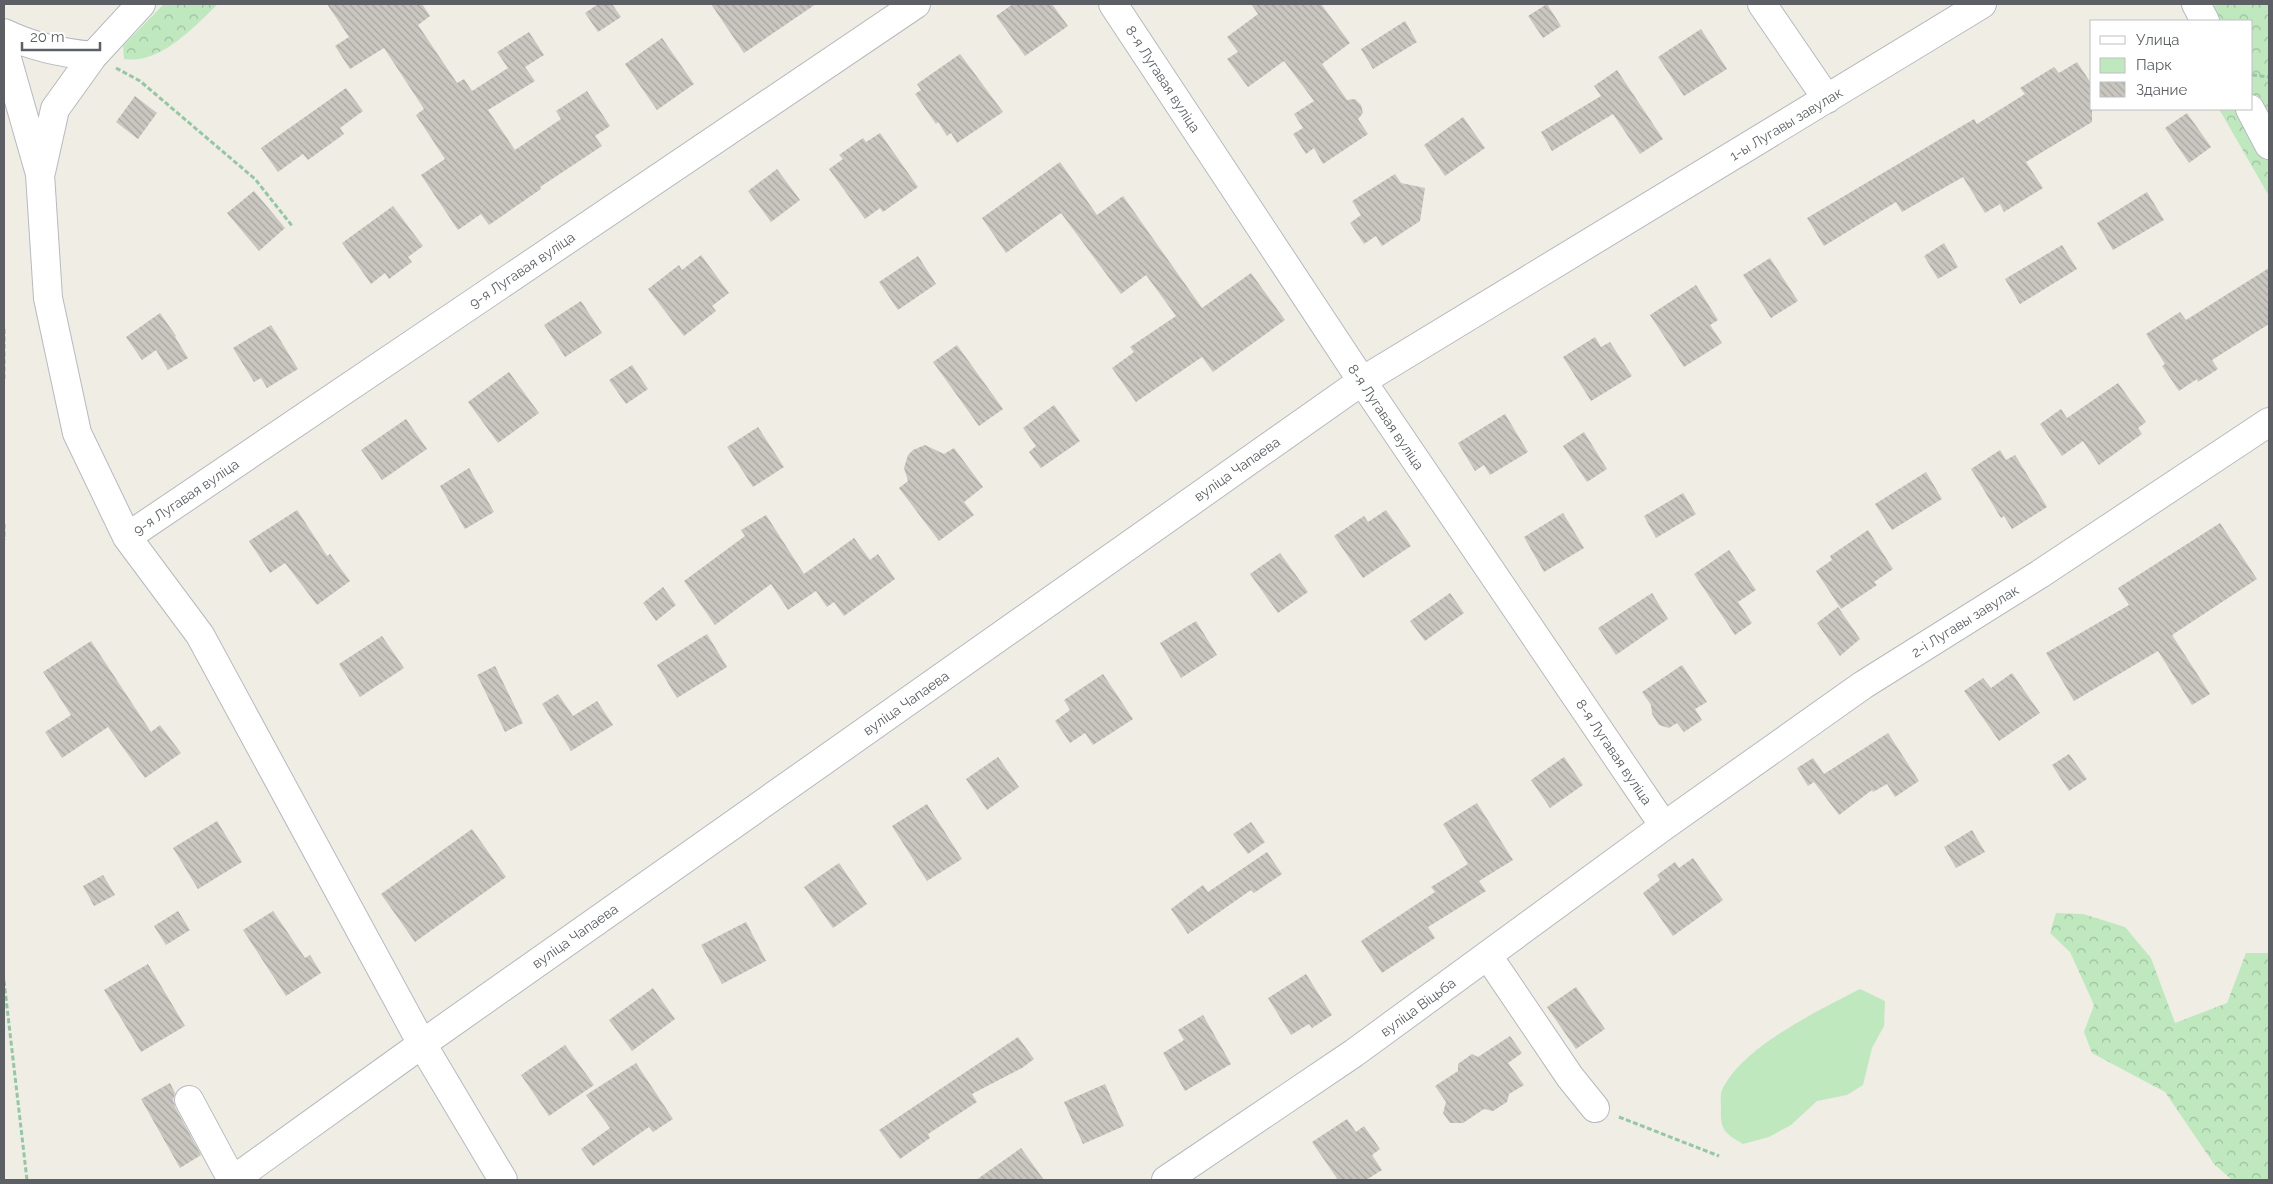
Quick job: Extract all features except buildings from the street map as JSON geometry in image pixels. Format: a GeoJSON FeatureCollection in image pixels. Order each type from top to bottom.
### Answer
{"type":"FeatureCollection","features":[{"type":"Feature","properties":{"kind":"street"},"geometry":{"type":"LineString","coordinates":[[40,174],[55,109],[93,56],[141,4]]}},
{"type":"Feature","properties":{"kind":"street","name":"9-я Лугавая вуліца"},"geometry":{"type":"LineString","coordinates":[[127,537],[916,4]]}},
{"type":"Feature","properties":{"kind":"street","name":"8-я Лугавая вуліца"},"geometry":{"type":"LineString","coordinates":[[1113,4],[1362,381],[1664,826]]}},
{"type":"Feature","properties":{"kind":"street"},"geometry":{"type":"LineString","coordinates":[[1762,4],[1826,99]]}},
{"type":"Feature","properties":{"kind":"street","name":"1-ы Лугавы завулак"},"geometry":{"type":"LineString","coordinates":[[1590,243],[1982,4]]}},
{"type":"Feature","properties":{"kind":"street"},"geometry":{"type":"LineString","coordinates":[[2196,4],[2204,20]]}},
{"type":"Feature","properties":{"kind":"street"},"geometry":{"type":"LineString","coordinates":[[4,33],[23,42],[66,53],[93,56]]}},
{"type":"Feature","properties":{"kind":"street"},"geometry":{"type":"LineString","coordinates":[[4,48],[40,174],[48,298],[77,433],[127,537],[200,635],[422,1044],[503,1180]]}},
{"type":"Feature","properties":{"kind":"street"},"geometry":{"type":"LineString","coordinates":[[2251,110],[2269,145]]}},
{"type":"Feature","properties":{"kind":"street","name":"вуліца Чапаева"},"geometry":{"type":"LineString","coordinates":[[232,1180],[1362,381],[1590,243]]}},
{"type":"Feature","properties":{"kind":"street","name":"2-і Лугавы завулак"},"geometry":{"type":"LineString","coordinates":[[1664,826],[1863,685],[2040,574],[2269,422]]}},
{"type":"Feature","properties":{"kind":"street","name":"вуліца Віцьба"},"geometry":{"type":"LineString","coordinates":[[1166,1180],[1354,1053],[1664,826]]}},
{"type":"Feature","properties":{"kind":"street"},"geometry":{"type":"LineString","coordinates":[[1488,956],[1570,1077],[1596,1108]]}},
{"type":"Feature","properties":{"kind":"street"},"geometry":{"type":"LineString","coordinates":[[189,1100],[232,1180]]}},
{"type":"Feature","properties":{"kind":"path"},"geometry":{"type":"LineString","coordinates":[[93,56],[140,81],[178,112],[255,179],[293,227]]}},
{"type":"Feature","properties":{"kind":"path"},"geometry":{"type":"LineString","coordinates":[[2253,75],[2269,77]]}},
{"type":"Feature","properties":{"kind":"path"},"geometry":{"type":"LineString","coordinates":[[4,329],[4,380]]}},
{"type":"Feature","properties":{"kind":"path"},"geometry":{"type":"LineString","coordinates":[[4,524],[4,540]]}},
{"type":"Feature","properties":{"kind":"path"},"geometry":{"type":"LineString","coordinates":[[4,981],[27,1180]]}},
{"type":"Feature","properties":{"kind":"path"},"geometry":{"type":"LineString","coordinates":[[1596,1108],[1720,1156]]}},
{"type":"Feature","properties":{"kind":"green space"},"geometry":{"type":"Polygon","coordinates":[[[164,4],[218,4],[188,33],[163,50],[151,56],[124,59],[123,46],[164,4]]]}},
{"type":"Feature","properties":{"kind":"green space"},"geometry":{"type":"Polygon","coordinates":[[[2218,4],[2269,4],[2269,196],[2220,110],[2253,110],[2253,20],[2189,20],[2218,4]]]}},
{"type":"Feature","properties":{"kind":"green space"},"geometry":{"type":"Polygon","coordinates":[[[2056,913],[2083,914],[2125,927],[2151,958],[2175,1023],[2227,1003],[2246,953],[2269,953],[2269,1180],[2232,1180],[2214,1164],[2165,1092],[2092,1053],[2084,1032],[2094,1005],[2070,952],[2050,933],[2056,913]]]}},
{"type":"Feature","properties":{"kind":"green space"},"geometry":{"type":"Polygon","coordinates":[[[1860,989],[1885,1001],[1884,1026],[1872,1048],[1863,1085],[1847,1095],[1817,1101],[1791,1125],[1769,1137],[1743,1144],[1728,1134],[1721,1122],[1721,1097],[1722,1090],[1732,1074],[1747,1059],[1783,1031],[1860,989]]]}}]}
